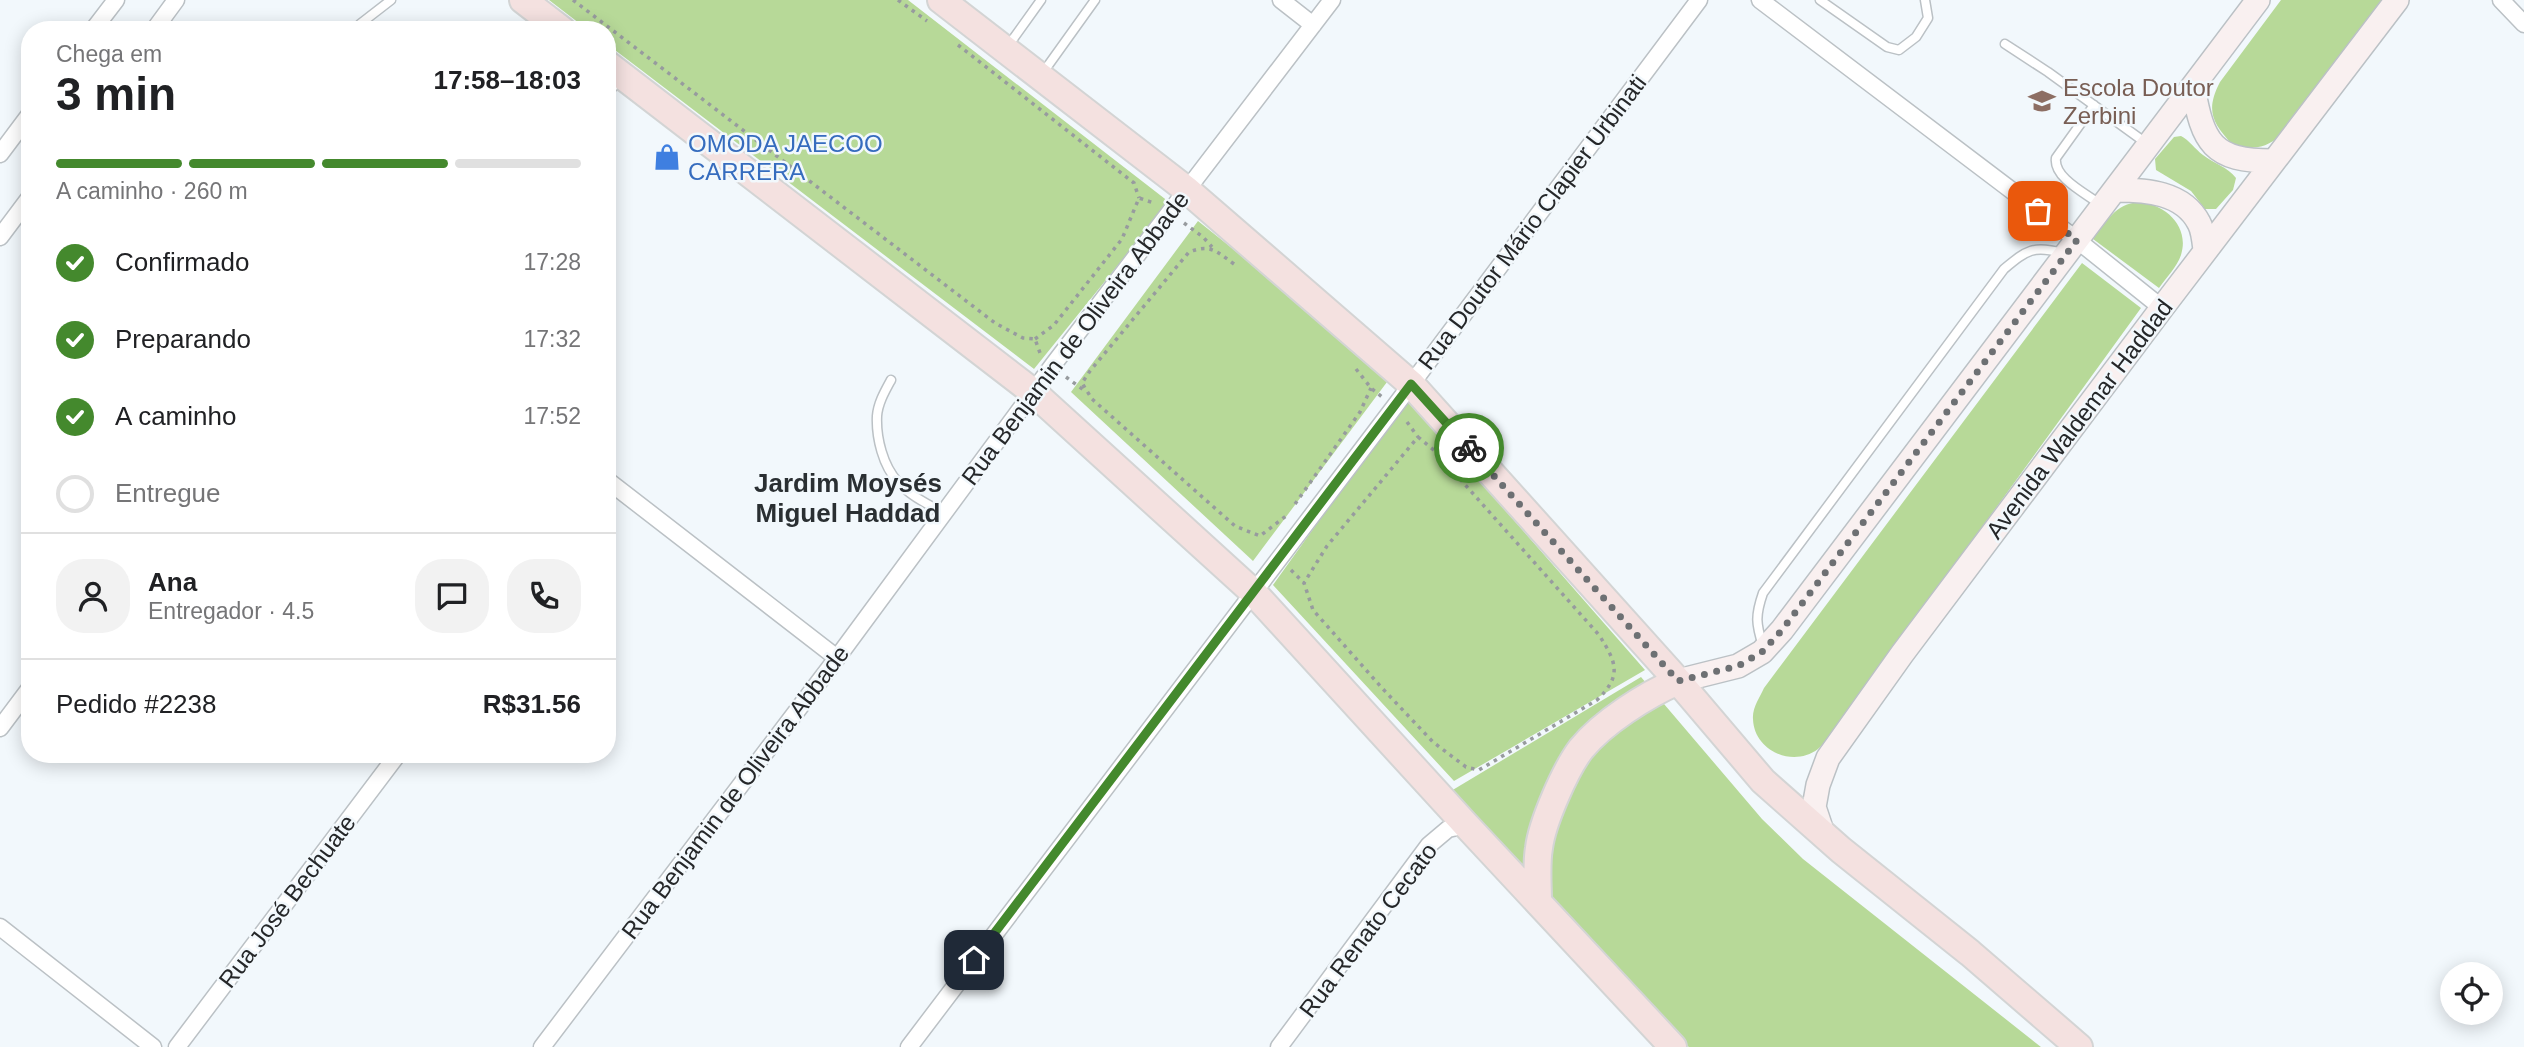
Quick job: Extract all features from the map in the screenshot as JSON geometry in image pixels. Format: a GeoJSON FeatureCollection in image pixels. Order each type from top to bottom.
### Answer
{"type":"FeatureCollection","features":[{"type":"Feature","properties":{"kind":"main road"},"geometry":{"type":"LineString","coordinates":[[523,0],[546,21]]}},
{"type":"Feature","properties":{"kind":"main road"},"geometry":{"type":"LineString","coordinates":[[941,0],[1187,190],[1411,384],[1678,681],[1763,781],[2079,1047]]}},
{"type":"Feature","properties":{"kind":"main road"},"geometry":{"type":"LineString","coordinates":[[1538,902],[1539,848],[1554,801],[1581,749],[1641,700],[1678,681],[1738,666],[1765,650],[2258,0]]}},
{"type":"Feature","properties":{"kind":"main road","name":"Avenida Waldemar Haddad"},"geometry":{"type":"LineString","coordinates":[[1842,850],[1823,834],[1814,807],[1818,785],[1828,758],[1902,654],[2162,307],[2397,0]]}},
{"type":"Feature","properties":{"kind":"main road"},"geometry":{"type":"LineString","coordinates":[[616,81],[1032,392],[1253,592],[1465,825],[1673,1047]]}},
{"type":"Feature","properties":{"kind":"main road"},"geometry":{"type":"LineString","coordinates":[[2193,87],[2203,131],[2214,145],[2230,156],[2245,161],[2273,161]]}},
{"type":"Feature","properties":{"kind":"main road"},"geometry":{"type":"LineString","coordinates":[[2109,198],[2143,190],[2165,195],[2187,207],[2200,223],[2206,250]]}},
{"type":"Feature","properties":{"kind":"street"},"geometry":{"type":"LineString","coordinates":[[100,21],[116,0]]}},
{"type":"Feature","properties":{"kind":"street"},"geometry":{"type":"LineString","coordinates":[[161,21],[176,0]]}},
{"type":"Feature","properties":{"kind":"street"},"geometry":{"type":"LineString","coordinates":[[1281,0],[1313,25]]}},
{"type":"Feature","properties":{"kind":"street","name":"Rua Benjamin de Oliveira Abbade"},"geometry":{"type":"LineString","coordinates":[[542,1047],[837,658],[1032,392],[1332,0]]}},
{"type":"Feature","properties":{"kind":"street","name":"Rua Doutor Mário Clapier Urbinati"},"geometry":{"type":"LineString","coordinates":[[909,1047],[1699,0]]}},
{"type":"Feature","properties":{"kind":"street"},"geometry":{"type":"LineString","coordinates":[[1760,0],[2071,247],[2162,307]]}},
{"type":"Feature","properties":{"kind":"street"},"geometry":{"type":"LineString","coordinates":[[2501,0],[2524,24]]}},
{"type":"Feature","properties":{"kind":"street"},"geometry":{"type":"LineString","coordinates":[[0,154],[21,126]]}},
{"type":"Feature","properties":{"kind":"street"},"geometry":{"type":"LineString","coordinates":[[0,237],[21,209]]}},
{"type":"Feature","properties":{"kind":"street"},"geometry":{"type":"LineString","coordinates":[[616,487],[837,658]]}},
{"type":"Feature","properties":{"kind":"street"},"geometry":{"type":"LineString","coordinates":[[0,728],[21,700]]}},
{"type":"Feature","properties":{"kind":"street","name":"Rua José Bechuate"},"geometry":{"type":"LineString","coordinates":[[177,1047],[391,763]]}},
{"type":"Feature","properties":{"kind":"street","name":"Rua Renato Cecato"},"geometry":{"type":"LineString","coordinates":[[1279,1047],[1429,845],[1448,829],[1465,825]]}},
{"type":"Feature","properties":{"kind":"street"},"geometry":{"type":"LineString","coordinates":[[0,927],[153,1047]]}},
{"type":"Feature","properties":{"kind":"lane"},"geometry":{"type":"LineString","coordinates":[[364,21],[391,0]]}},
{"type":"Feature","properties":{"kind":"lane"},"geometry":{"type":"LineString","coordinates":[[1005,49],[1041,0]]}},
{"type":"Feature","properties":{"kind":"lane"},"geometry":{"type":"LineString","coordinates":[[1040,76],[1095,0]]}},
{"type":"Feature","properties":{"kind":"lane"},"geometry":{"type":"LineString","coordinates":[[1820,0],[1887,47],[1899,51],[1916,37],[1928,18],[1925,0]]}},
{"type":"Feature","properties":{"kind":"lane"},"geometry":{"type":"LineString","coordinates":[[2005,44],[2149,145]]}},
{"type":"Feature","properties":{"kind":"lane"},"geometry":{"type":"LineString","coordinates":[[2094,105],[2056,158],[2055,165],[2059,173],[2109,198]]}},
{"type":"Feature","properties":{"kind":"lane"},"geometry":{"type":"LineString","coordinates":[[1765,650],[1757,628],[1756,613],[1763,593],[2004,269],[2032,249],[2071,247]]}},
{"type":"Feature","properties":{"kind":"lane"},"geometry":{"type":"LineString","coordinates":[[891,380],[877,414],[879,441],[886,463],[897,481],[912,494],[943,513]]}},
{"type":"Feature","properties":{"kind":"path"},"geometry":{"type":"LineString","coordinates":[[573,0],[600,21]]}},
{"type":"Feature","properties":{"kind":"path"},"geometry":{"type":"LineString","coordinates":[[898,0],[931,25]]}},
{"type":"Feature","properties":{"kind":"path"},"geometry":{"type":"LineString","coordinates":[[616,33],[995,323],[1023,338],[1035,339],[1041,355],[1077,386],[1087,391]]}},
{"type":"Feature","properties":{"kind":"path"},"geometry":{"type":"LineString","coordinates":[[953,41],[1133,183],[1139,198]]}},
{"type":"Feature","properties":{"kind":"path"},"geometry":{"type":"LineString","coordinates":[[1238,267],[1214,250],[1204,247],[1189,252],[1090,371],[1083,383],[1092,399],[1235,526],[1260,536],[1285,518],[1360,412],[1371,388],[1349,363]]}},
{"type":"Feature","properties":{"kind":"path"},"geometry":{"type":"LineString","coordinates":[[1418,437],[1599,635],[1608,650],[1615,671],[1612,686],[1597,700],[1479,770],[1466,767],[1433,742],[1313,610],[1304,583],[1327,546],[1418,437]]}},
{"type":"Feature","properties":{"kind":"green space"},"geometry":{"type":"Polygon","coordinates":[[[549,0],[908,0],[1169,202],[1034,369],[616,51],[616,21],[576,21],[549,0]]]}},
{"type":"Feature","properties":{"kind":"green space"},"geometry":{"type":"Polygon","coordinates":[[[2281,0],[2384,0],[2287,130],[2261,146],[2232,144],[2215,122],[2213,100],[2220,82],[2281,0]]]}},
{"type":"Feature","properties":{"kind":"green space"},"geometry":{"type":"Polygon","coordinates":[[[2181,136],[2236,178],[2233,190],[2216,209],[2205,209],[2191,191],[2156,170],[2155,159],[2174,137],[2181,136]]]}},
{"type":"Feature","properties":{"kind":"green space"},"geometry":{"type":"Polygon","coordinates":[[[2139,202],[2166,212],[2179,226],[2182,235],[2181,255],[2159,288],[2093,239],[2118,210],[2139,202]]]}},
{"type":"Feature","properties":{"kind":"green space"},"geometry":{"type":"Polygon","coordinates":[[[1198,221],[1362,352],[1387,382],[1253,561],[1071,392],[1198,221]]]}},
{"type":"Feature","properties":{"kind":"green space"},"geometry":{"type":"Polygon","coordinates":[[[2082,263],[2141,308],[1824,743],[1818,749],[1797,757],[1767,748],[1755,730],[1753,719],[1755,707],[1764,688],[2082,263]]]}},
{"type":"Feature","properties":{"kind":"green space"},"geometry":{"type":"Polygon","coordinates":[[[1407,398],[1645,670],[1454,781],[1273,585],[1407,398]]]}},
{"type":"Feature","properties":{"kind":"green space"},"geometry":{"type":"Polygon","coordinates":[[[1641,677],[1762,819],[1803,859],[2041,1047],[1689,1047],[1672,1036],[1451,791],[1641,677]]]}},
{"type":"Feature","properties":{"kind":"way so far"},"geometry":{"type":"LineString","coordinates":[[1469,448],[1678,681],[1738,666],[1762,652],[1782,630],[2077,240],[2038,211]]}},
{"type":"Feature","properties":{"kind":"place","name":"Escola Doutor Zerbini"},"geometry":{"type":"Point","coordinates":[2042,101]}},
{"type":"Feature","properties":{"kind":"place","name":"OMODA JAECOO CARRERA"},"geometry":{"type":"Point","coordinates":[667,157]}},
{"type":"Feature","properties":{"kind":"district","name":"Jardim Moysés Miguel Haddad"},"geometry":{"type":"Point","coordinates":[848,498]}},
{"type":"Feature","properties":{"kind":"route"},"geometry":{"type":"LineString","coordinates":[[974,960],[1411,384],[1469,448]]}}]}
